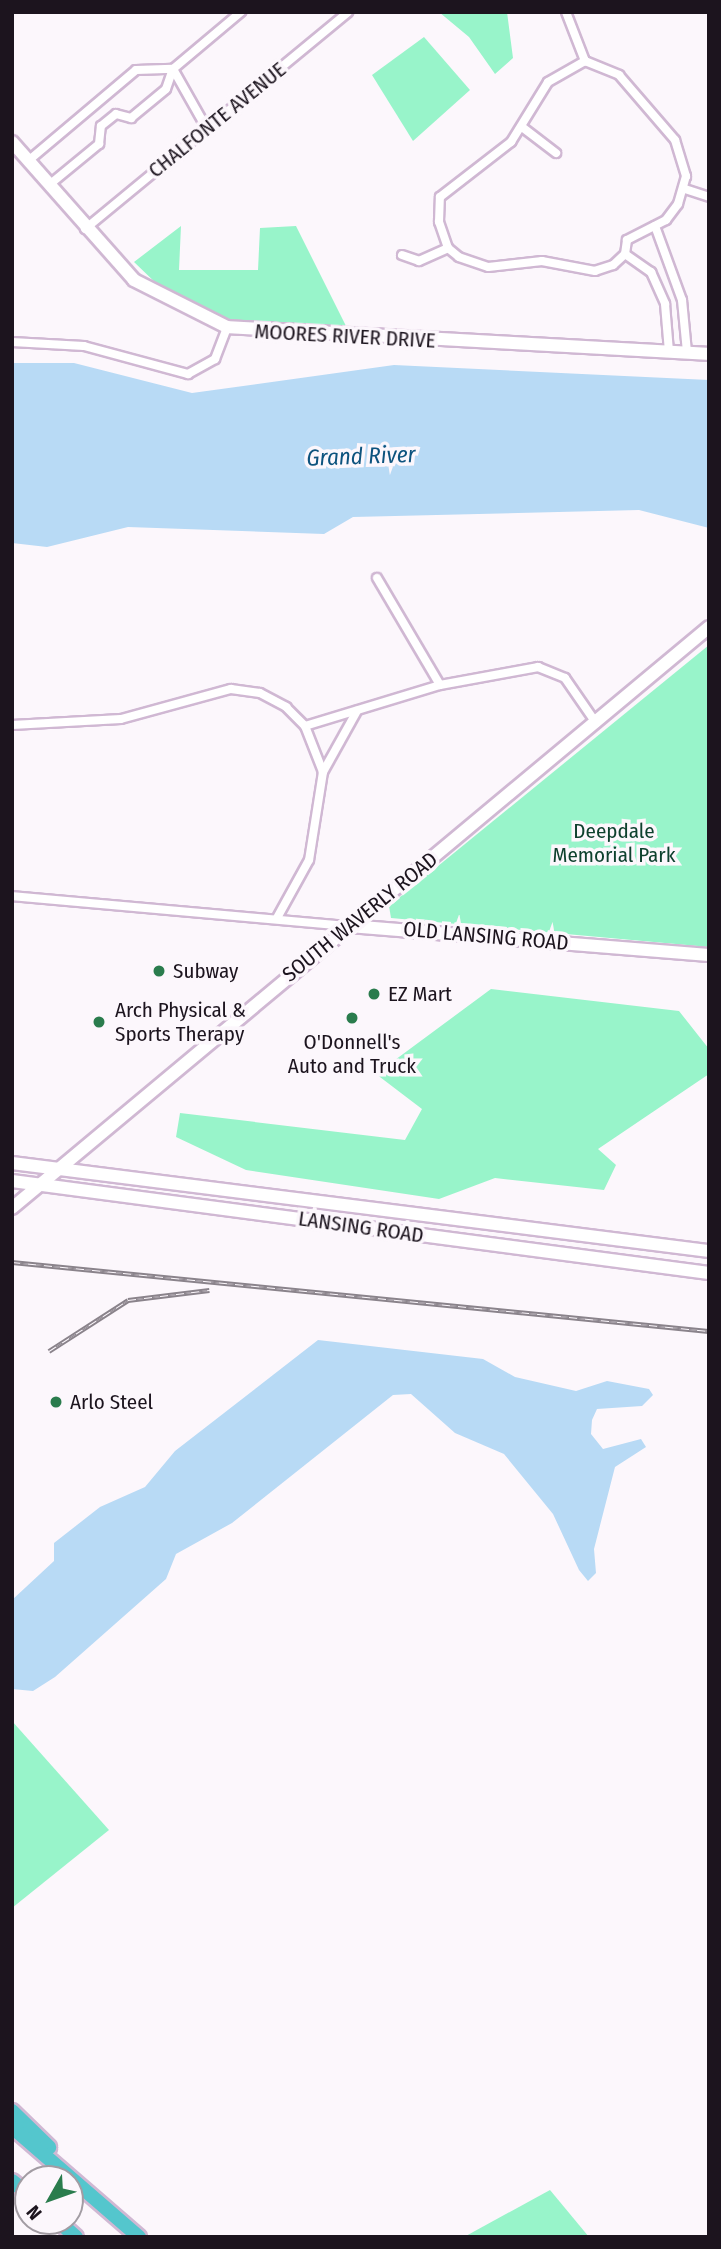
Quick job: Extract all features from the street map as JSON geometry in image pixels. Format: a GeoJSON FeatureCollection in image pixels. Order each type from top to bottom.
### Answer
{"type":"FeatureCollection","features":[{"type":"Feature","properties":{"kind":"highway"},"geometry":{"type":"LineString","coordinates":[[12,2112],[110,2212]]}},
{"type":"Feature","properties":{"kind":"highway"},"geometry":{"type":"LineString","coordinates":[[12,2127],[139,2237]]}},
{"type":"Feature","properties":{"kind":"main road"},"geometry":{"type":"LineString","coordinates":[[12,142],[85,229],[157,297],[227,327]]}},
{"type":"Feature","properties":{"kind":"main road","name":"MOORES RIVER DRIVE"},"geometry":{"type":"LineString","coordinates":[[227,327],[709,354]]}},
{"type":"Feature","properties":{"kind":"main road","name":"SOUTH WAVERLY ROAD"},"geometry":{"type":"LineString","coordinates":[[12,1208],[709,628]]}},
{"type":"Feature","properties":{"kind":"main road","name":"OLD LANSING ROAD"},"geometry":{"type":"LineString","coordinates":[[349,926],[709,955]]}},
{"type":"Feature","properties":{"kind":"main road","name":"LANSING ROAD"},"geometry":{"type":"LineString","coordinates":[[12,1163],[709,1251]]}},
{"type":"Feature","properties":{"kind":"main road","name":"LANSING ROAD"},"geometry":{"type":"LineString","coordinates":[[12,1181],[709,1273]]}},
{"type":"Feature","properties":{"kind":"street"},"geometry":{"type":"LineString","coordinates":[[49,185],[99,144],[101,127],[116,114],[131,118],[166,89],[173,69],[241,12]]}},
{"type":"Feature","properties":{"kind":"street","name":"CHALFONTE AVENUE"},"geometry":{"type":"LineString","coordinates":[[85,229],[348,12]]}},
{"type":"Feature","properties":{"kind":"street"},"geometry":{"type":"LineString","coordinates":[[566,12],[585,61],[619,75],[675,140],[685,188],[666,220],[627,240],[625,254],[613,265],[579,271],[542,261],[473,265],[448,248],[440,197],[522,127],[548,82],[585,61]]}},
{"type":"Feature","properties":{"kind":"street"},"geometry":{"type":"LineString","coordinates":[[173,69],[207,129]]}},
{"type":"Feature","properties":{"kind":"street"},"geometry":{"type":"LineString","coordinates":[[28,161],[136,70],[173,69]]}},
{"type":"Feature","properties":{"kind":"street"},"geometry":{"type":"LineString","coordinates":[[522,127],[556,153]]}},
{"type":"Feature","properties":{"kind":"street"},"geometry":{"type":"LineString","coordinates":[[685,188],[709,197]]}},
{"type":"Feature","properties":{"kind":"street"},"geometry":{"type":"LineString","coordinates":[[655,226],[682,300],[687,352]]}},
{"type":"Feature","properties":{"kind":"street"},"geometry":{"type":"LineString","coordinates":[[402,255],[419,261],[448,248]]}},
{"type":"Feature","properties":{"kind":"street"},"geometry":{"type":"LineString","coordinates":[[625,254],[651,272],[665,304],[669,352]]}},
{"type":"Feature","properties":{"kind":"street","name":"MOORES RIVER DRIVE"},"geometry":{"type":"LineString","coordinates":[[12,342],[84,346],[188,374],[215,359],[227,327]]}},
{"type":"Feature","properties":{"kind":"street"},"geometry":{"type":"LineString","coordinates":[[377,578],[440,685]]}},
{"type":"Feature","properties":{"kind":"street"},"geometry":{"type":"LineString","coordinates":[[304,726],[440,685],[551,669],[565,678],[596,723]]}},
{"type":"Feature","properties":{"kind":"street"},"geometry":{"type":"LineString","coordinates":[[12,725],[121,719],[231,689],[267,696],[304,726],[323,772]]}},
{"type":"Feature","properties":{"kind":"street"},"geometry":{"type":"LineString","coordinates":[[277,918],[309,860],[323,772],[357,711]]}},
{"type":"Feature","properties":{"kind":"street","name":"OLD LANSING ROAD"},"geometry":{"type":"LineString","coordinates":[[12,897],[349,926]]}},
{"type":"Feature","properties":{"kind":"green space"},"geometry":{"type":"Polygon","coordinates":[[[439,12],[507,12],[513,58],[495,74],[469,37],[439,12]]]}},
{"type":"Feature","properties":{"kind":"green space"},"geometry":{"type":"Polygon","coordinates":[[[424,37],[470,90],[413,141],[372,75],[424,37]]]}},
{"type":"Feature","properties":{"kind":"green space"},"geometry":{"type":"Polygon","coordinates":[[[181,226],[179,270],[258,270],[260,228],[296,226],[348,330],[254,325],[217,316],[159,286],[134,262],[181,226]]]}},
{"type":"Feature","properties":{"kind":"green space","name":"Deepdale Memorial Park"},"geometry":{"type":"Polygon","coordinates":[[[709,645],[709,947],[391,918],[389,906],[709,645]]]}},
{"type":"Feature","properties":{"kind":"green space"},"geometry":{"type":"Polygon","coordinates":[[[491,989],[679,1011],[709,1049],[709,1074],[598,1149],[616,1165],[604,1190],[495,1178],[439,1199],[246,1170],[176,1137],[180,1113],[405,1140],[422,1109],[376,1074],[491,989]]]}},
{"type":"Feature","properties":{"kind":"green space"},"geometry":{"type":"Polygon","coordinates":[[[12,1721],[109,1830],[12,1908],[12,1721]]]}},
{"type":"Feature","properties":{"kind":"green space"},"geometry":{"type":"Polygon","coordinates":[[[550,2190],[589,2237],[464,2237],[550,2190]]]}},
{"type":"Feature","properties":{"kind":"water","name":"Grand River"},"geometry":{"type":"Polygon","coordinates":[[[12,363],[74,363],[192,393],[394,365],[709,380],[709,528],[639,510],[353,517],[324,534],[128,527],[47,547],[12,543],[12,363]]]}},
{"type":"Feature","properties":{"kind":"water"},"geometry":{"type":"Polygon","coordinates":[[[318,1340],[483,1359],[515,1377],[576,1391],[607,1381],[649,1389],[653,1395],[642,1406],[597,1409],[592,1420],[591,1434],[603,1449],[641,1439],[646,1447],[615,1467],[594,1549],[596,1573],[588,1581],[579,1570],[553,1514],[504,1454],[455,1433],[411,1394],[393,1395],[232,1523],[176,1554],[166,1579],[55,1677],[33,1691],[12,1689],[12,1600],[54,1561],[54,1543],[100,1507],[145,1487],[175,1451],[318,1340]]]}},
{"type":"Feature","properties":{"kind":"railway"},"geometry":{"type":"LineString","coordinates":[[12,1262],[709,1331]]}},
{"type":"Feature","properties":{"kind":"railway"},"geometry":{"type":"LineString","coordinates":[[49,1351],[128,1300],[209,1290]]}},
{"type":"Feature","properties":{"kind":"place","name":"Subway"},"geometry":{"type":"Point","coordinates":[159,971]}},
{"type":"Feature","properties":{"kind":"place","name":"EZ Mart"},"geometry":{"type":"Point","coordinates":[374,994]}},
{"type":"Feature","properties":{"kind":"place","name":"O'Donnell's Auto and Truck"},"geometry":{"type":"Point","coordinates":[352,1018]}},
{"type":"Feature","properties":{"kind":"place","name":"Arch Physical & Sports Therapy"},"geometry":{"type":"Point","coordinates":[99,1022]}},
{"type":"Feature","properties":{"kind":"place","name":"Arlo Steel"},"geometry":{"type":"Point","coordinates":[56,1402]}}]}
